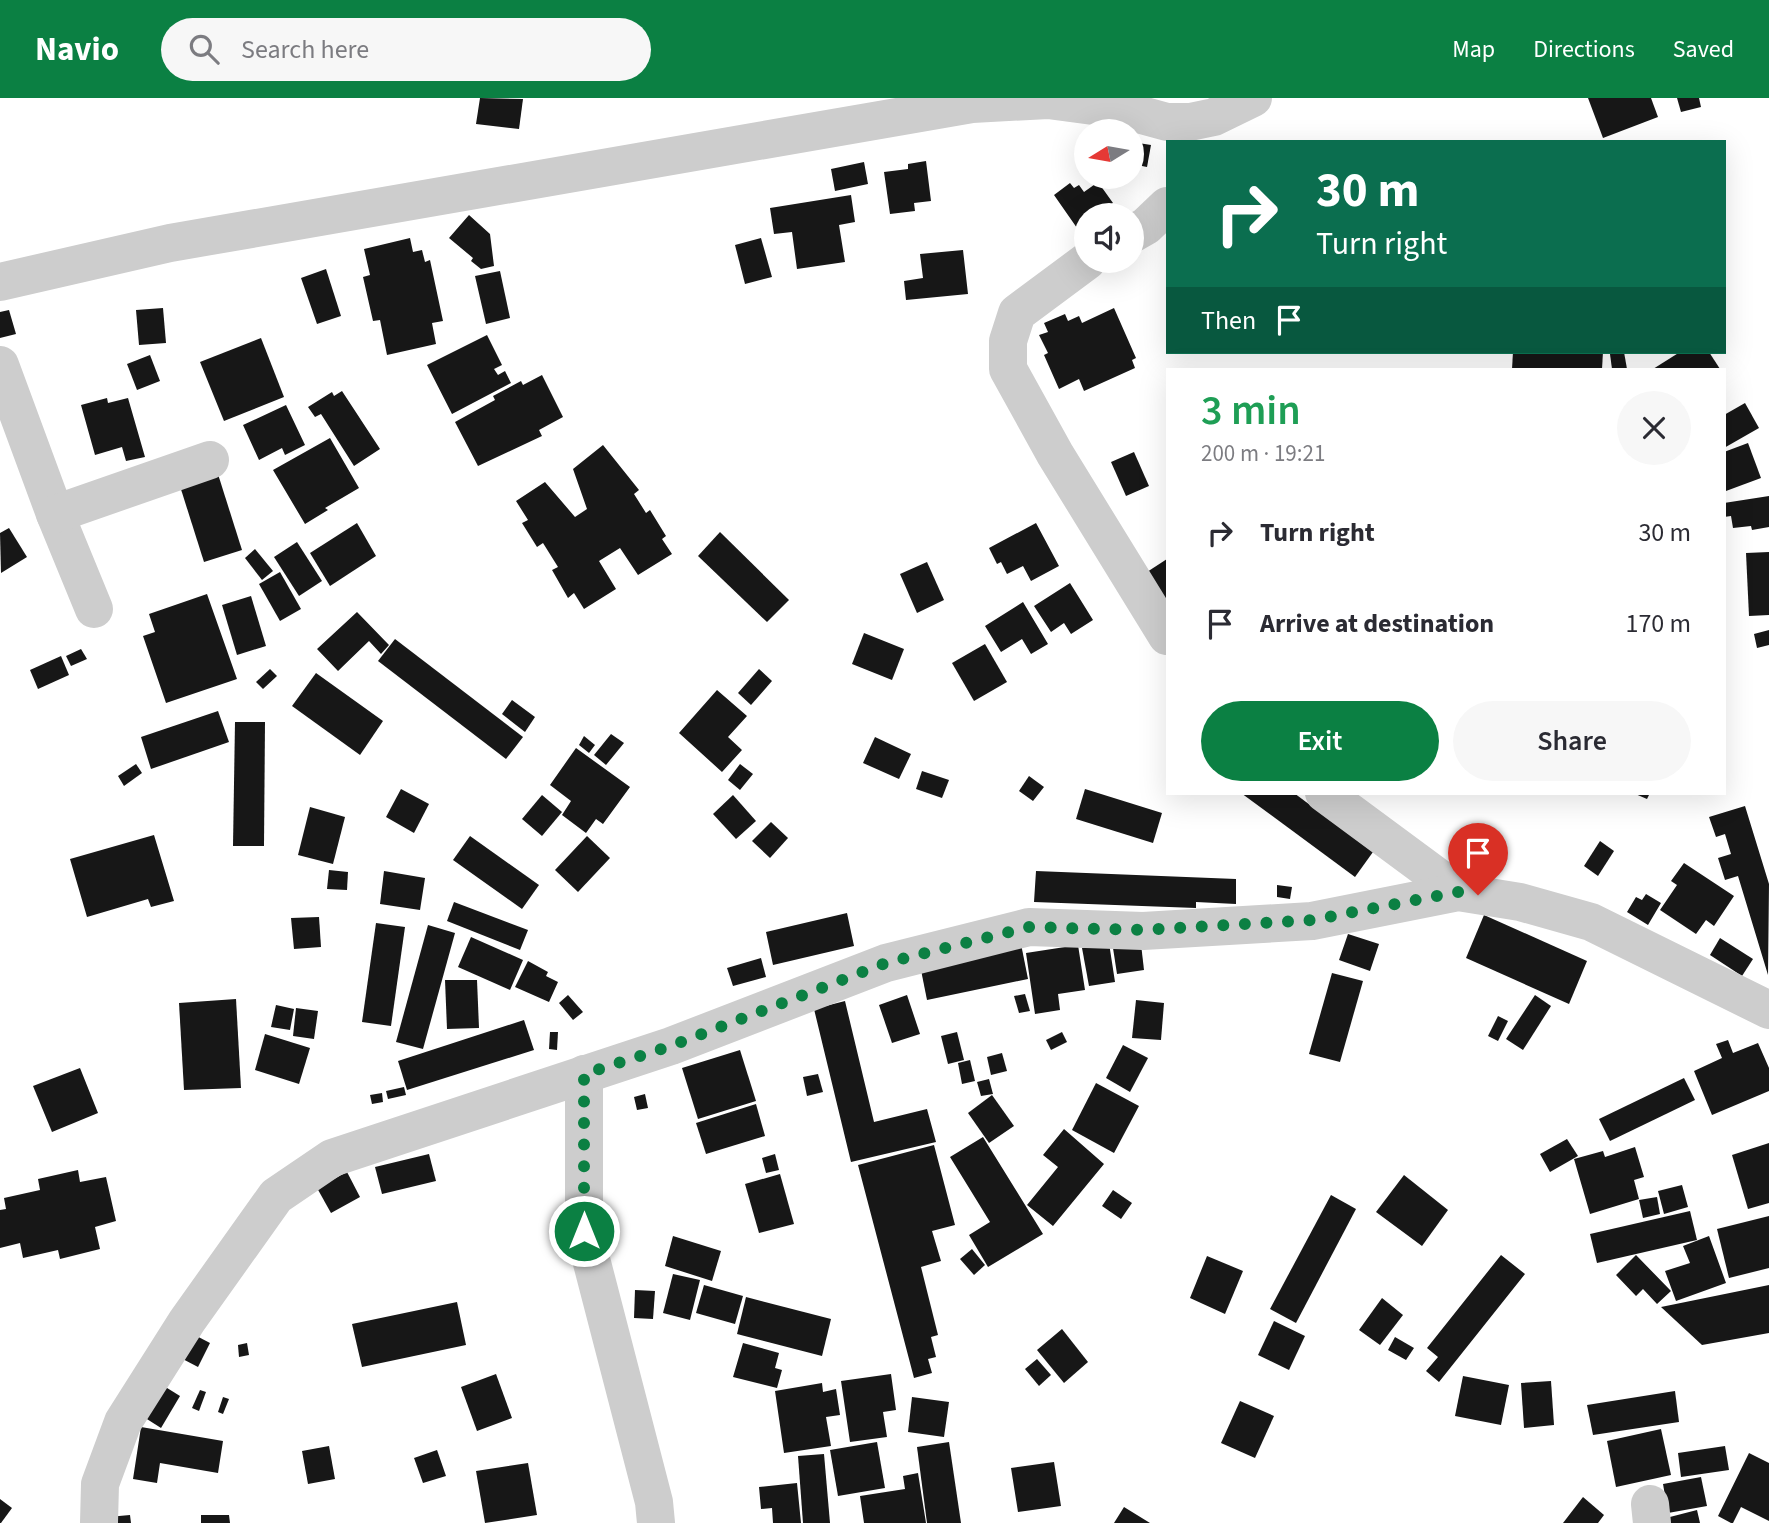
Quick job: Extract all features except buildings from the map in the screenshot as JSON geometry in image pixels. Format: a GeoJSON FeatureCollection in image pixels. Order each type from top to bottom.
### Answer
{"type":"FeatureCollection","features":[{"type":"Feature","properties":{"kind":"street"},"geometry":{"type":"LineString","coordinates":[[0,282],[170,243],[972,104],[1048,100],[1123,110],[1167,122],[1189,121],[1209,129],[1254,98]]}},
{"type":"Feature","properties":{"kind":"street"},"geometry":{"type":"LineString","coordinates":[[1144,227],[1166,207]]}},
{"type":"Feature","properties":{"kind":"street"},"geometry":{"type":"LineString","coordinates":[[1074,271],[1017,313],[1008,341],[1009,369],[1055,454],[1166,634]]}},
{"type":"Feature","properties":{"kind":"street"},"geometry":{"type":"LineString","coordinates":[[0,365],[55,514],[94,609]]}},
{"type":"Feature","properties":{"kind":"street"},"geometry":{"type":"LineString","coordinates":[[55,514],[209,460]]}},
{"type":"Feature","properties":{"kind":"street"},"geometry":{"type":"LineString","coordinates":[[1327,795],[1458,892]]}},
{"type":"Feature","properties":{"kind":"street"},"geometry":{"type":"LineString","coordinates":[[99,1523],[100,1484],[123,1422],[187,1321],[276,1196],[332,1158],[671,1046],[886,963],[1029,927],[1143,930],[1312,920],[1458,892],[1520,902],[1591,922],[1769,1010]]}},
{"type":"Feature","properties":{"kind":"street"},"geometry":{"type":"LineString","coordinates":[[584,1074],[584,1231],[654,1502],[656,1523]]}},
{"type":"Feature","properties":{"kind":"route"},"geometry":{"type":"LineString","coordinates":[[584,1231],[584,1074],[671,1046],[886,963],[1029,927],[1143,930],[1312,920],[1458,892],[1478,895]]}}]}
